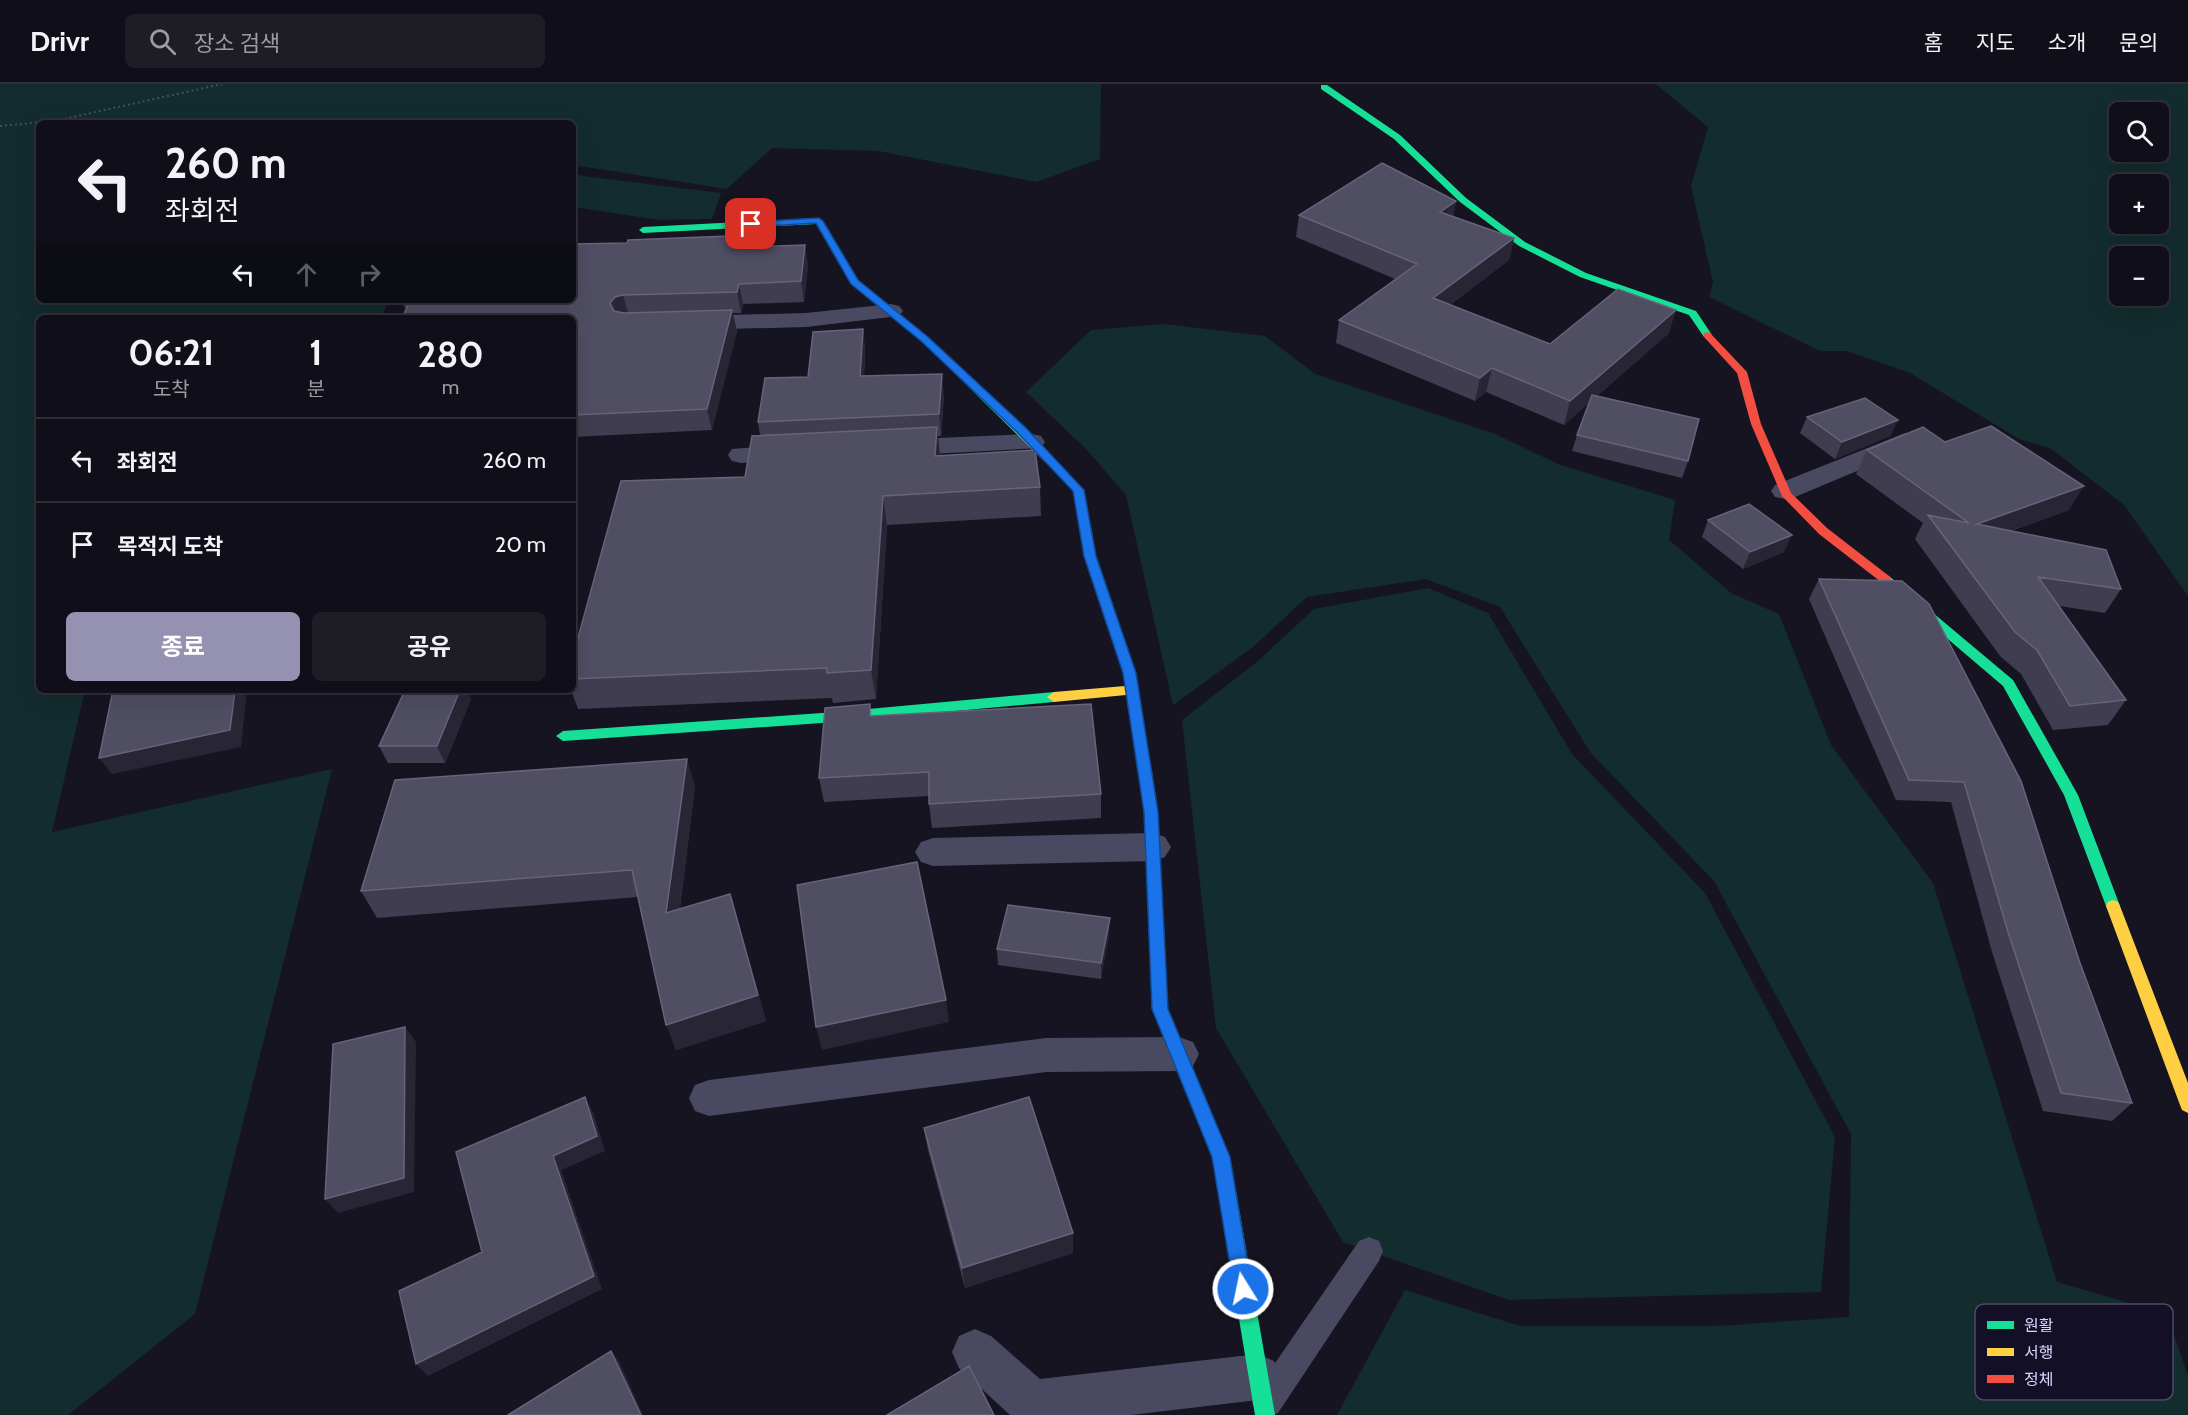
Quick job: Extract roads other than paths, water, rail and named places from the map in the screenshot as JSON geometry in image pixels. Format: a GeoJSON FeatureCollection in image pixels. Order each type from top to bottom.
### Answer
{"type":"FeatureCollection","features":[{"type":"Feature","properties":{"kind":"street"},"geometry":{"type":"LineString","coordinates":[[1324,87],[1397,137],[1463,200],[1522,244],[1582,275],[1694,314],[1711,342],[1742,372],[1756,424],[1785,491],[1824,531],[1895,587],[2008,683],[2071,795],[2188,1105]]}},
{"type":"Feature","properties":{"kind":"street"},"geometry":{"type":"LineString","coordinates":[[644,230],[819,221],[854,282],[925,339],[1032,442],[1078,490],[1090,556],[1129,673],[1132,690],[1151,812],[1160,1009],[1221,1157],[1262,1400],[1032,1403],[975,1352]]}},
{"type":"Feature","properties":{"kind":"street"},"geometry":{"type":"LineString","coordinates":[[664,324],[806,320],[891,311]]}},
{"type":"Feature","properties":{"kind":"street"},"geometry":{"type":"LineString","coordinates":[[1785,491],[1907,440]]}},
{"type":"Feature","properties":{"kind":"street"},"geometry":{"type":"LineString","coordinates":[[869,449],[1032,442]]}},
{"type":"Feature","properties":{"kind":"street"},"geometry":{"type":"LineString","coordinates":[[741,455],[822,451]]}},
{"type":"Feature","properties":{"kind":"street"},"geometry":{"type":"LineString","coordinates":[[563,736],[836,717],[1132,690]]}},
{"type":"Feature","properties":{"kind":"street"},"geometry":{"type":"LineString","coordinates":[[933,852],[1153,847]]}},
{"type":"Feature","properties":{"kind":"street"},"geometry":{"type":"LineString","coordinates":[[709,1098],[1046,1054],[1179,1054]]}},
{"type":"Feature","properties":{"kind":"lane"},"geometry":{"type":"LineString","coordinates":[[1262,1400],[1369,1251]]}}]}
